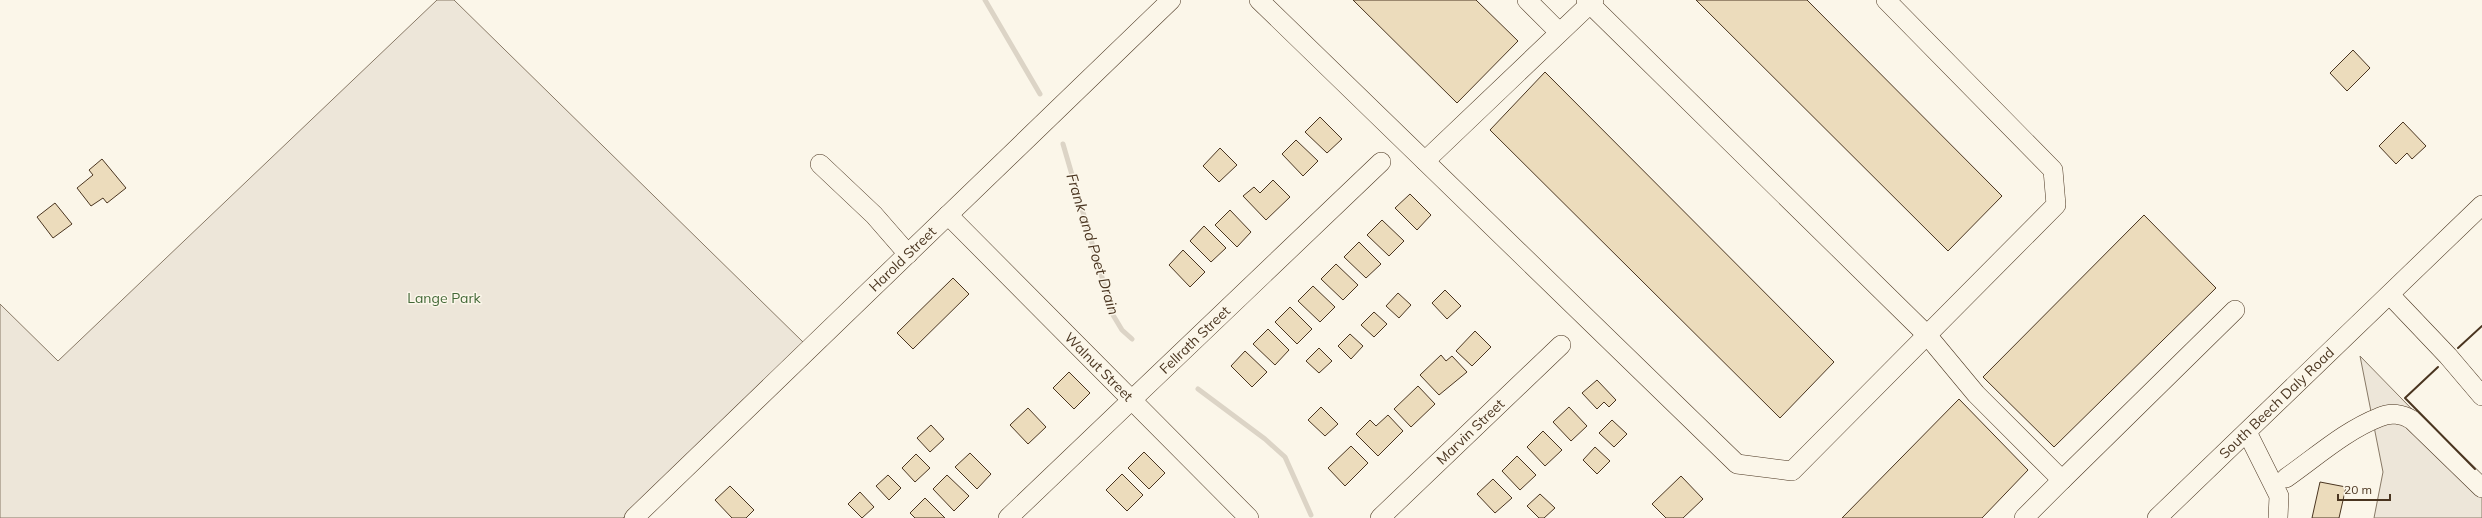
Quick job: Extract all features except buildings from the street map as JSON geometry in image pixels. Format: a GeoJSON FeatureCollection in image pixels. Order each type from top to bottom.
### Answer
{"type":"FeatureCollection","features":[{"type":"Feature","properties":{"kind":"street","name":"Harold Street"},"geometry":{"type":"LineString","coordinates":[[634,518],[1171,0]]}},
{"type":"Feature","properties":{"kind":"street"},"geometry":{"type":"LineString","coordinates":[[1260,0],[1737,464],[1792,471],[2056,205],[2053,170],[1886,0]]}},
{"type":"Feature","properties":{"kind":"street"},"geometry":{"type":"LineString","coordinates":[[1527,0],[1559,32]]}},
{"type":"Feature","properties":{"kind":"street"},"geometry":{"type":"LineString","coordinates":[[1425,161],[1590,1],[1927,334],[1976,394],[2062,480]]}},
{"type":"Feature","properties":{"kind":"street","name":"Fellrath Street"},"geometry":{"type":"LineString","coordinates":[[1008,518],[1381,162]]}},
{"type":"Feature","properties":{"kind":"street"},"geometry":{"type":"LineString","coordinates":[[820,164],[874,215],[908,254]]}},
{"type":"Feature","properties":{"kind":"street","name":"South Beech Daly Road"},"geometry":{"type":"LineString","coordinates":[[2157,518],[2394,292],[2482,205]]}},
{"type":"Feature","properties":{"kind":"street","name":"Walnut Street"},"geometry":{"type":"LineString","coordinates":[[948,215],[1249,518]]}},
{"type":"Feature","properties":{"kind":"street"},"geometry":{"type":"LineString","coordinates":[[2394,292],[2482,396]]}},
{"type":"Feature","properties":{"kind":"street"},"geometry":{"type":"LineString","coordinates":[[2024,518],[2235,310]]}},
{"type":"Feature","properties":{"kind":"street","name":"Marvin Street"},"geometry":{"type":"LineString","coordinates":[[1380,518],[1561,345]]}},
{"type":"Feature","properties":{"kind":"street"},"geometry":{"type":"LineString","coordinates":[[2286,478],[2354,431],[2381,416],[2396,414],[2405,415],[2412,420],[2482,488]]}},
{"type":"Feature","properties":{"kind":"street"},"geometry":{"type":"LineString","coordinates":[[2247,432],[2279,496],[2278,518]]}},
{"type":"Feature","properties":{"kind":"green space","name":"Lange Park"},"geometry":{"type":"Polygon","coordinates":[[[437,0],[454,0],[804,343],[623,518],[0,518],[0,304],[58,361],[437,0]]]}},
{"type":"Feature","properties":{"kind":"green space"},"geometry":{"type":"Polygon","coordinates":[[[2360,356],[2482,481],[2482,518],[2374,518],[2383,472],[2360,356]]]}},
{"type":"Feature","properties":{"kind":"waterway","name":"Frank and Poet Drain"},"geometry":{"type":"LineString","coordinates":[[985,0],[1040,94]]}},
{"type":"Feature","properties":{"kind":"waterway","name":"Frank and Poet Drain"},"geometry":{"type":"LineString","coordinates":[[1063,144],[1113,315],[1122,330],[1132,339]]}},
{"type":"Feature","properties":{"kind":"waterway","name":"Frank and Poet Drain"},"geometry":{"type":"LineString","coordinates":[[1198,389],[1265,439],[1285,457],[1311,515]]}},
{"type":"Feature","properties":{"kind":"wall"},"geometry":{"type":"LineString","coordinates":[[2458,348],[2482,326]]}},
{"type":"Feature","properties":{"kind":"wall"},"geometry":{"type":"LineString","coordinates":[[2438,367],[2405,398],[2475,469]]}}]}
